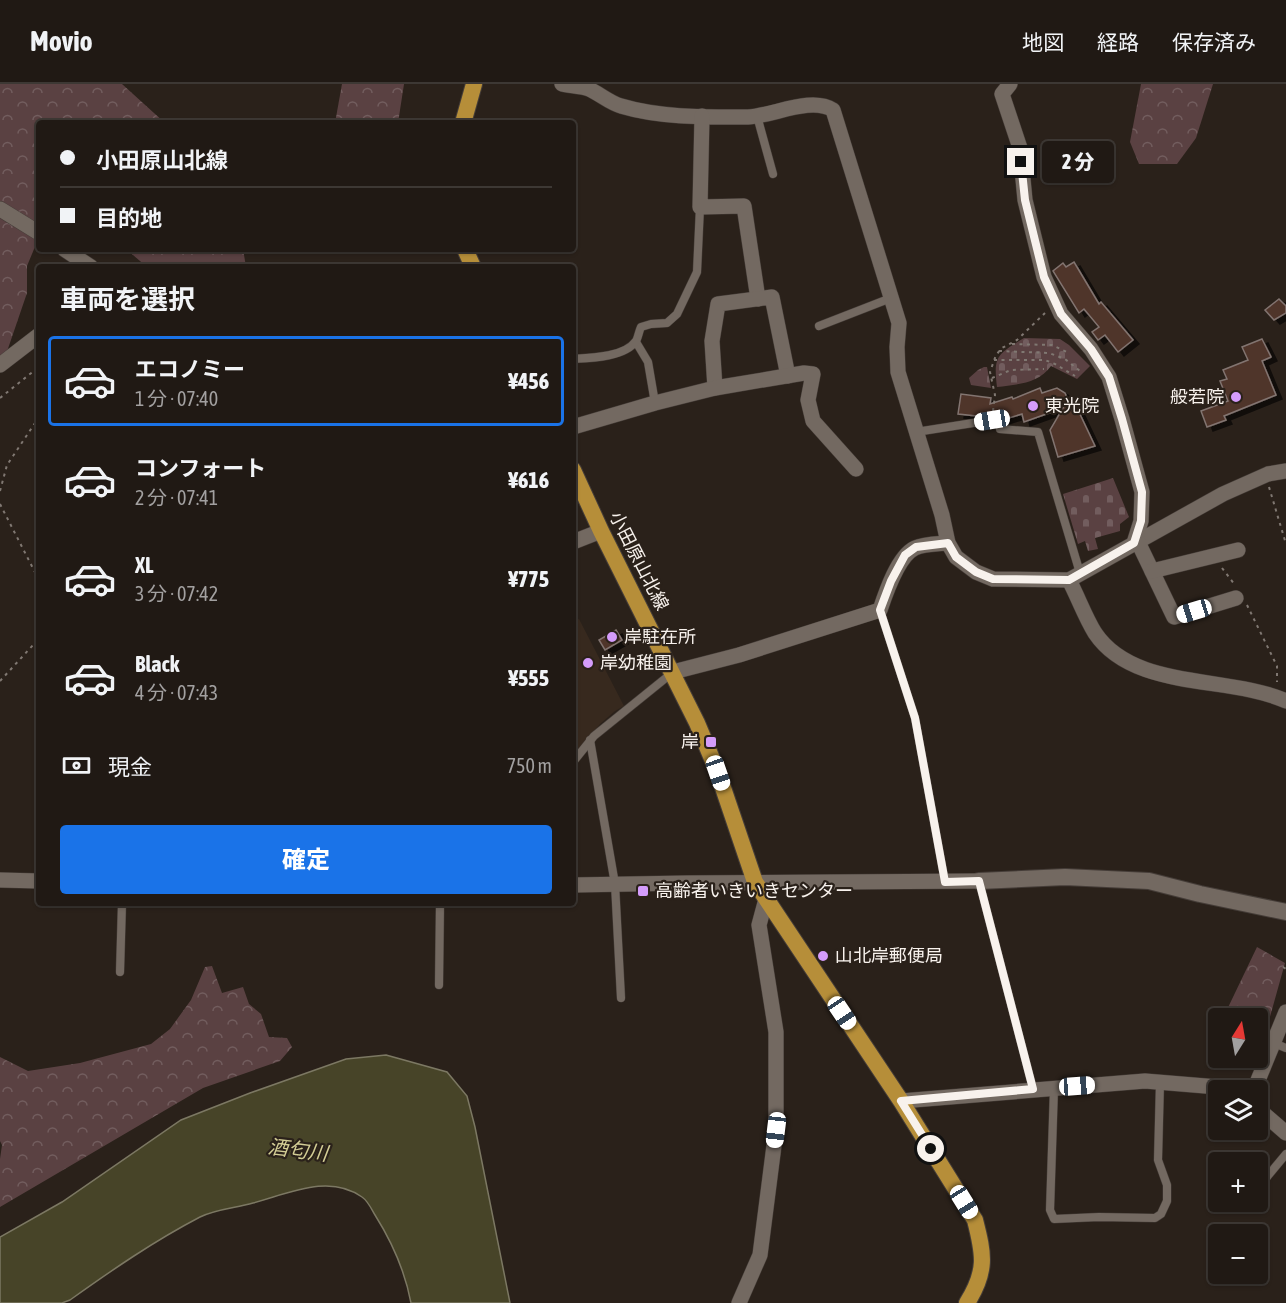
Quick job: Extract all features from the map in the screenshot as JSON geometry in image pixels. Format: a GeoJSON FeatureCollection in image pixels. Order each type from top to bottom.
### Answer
{"type":"FeatureCollection","features":[{"type":"Feature","properties":{"kind":"main road"},"geometry":{"type":"LineString","coordinates":[[464,120],[474,84]]}},
{"type":"Feature","properties":{"kind":"main road","name":"小田原山北線"},"geometry":{"type":"LineString","coordinates":[[576,477],[697,723],[718,773],[755,882],[901,1101],[975,1220],[981,1242],[982,1267],[978,1285],[967,1303]]}},
{"type":"Feature","properties":{"kind":"street"},"geometry":{"type":"LineString","coordinates":[[562,84],[588,89],[620,106],[651,112],[702,116],[757,116],[808,106],[825,105],[833,110],[899,323],[898,372],[942,515],[948,543],[956,557],[976,572],[993,579],[1075,577],[1223,494],[1266,475],[1286,471]]}},
{"type":"Feature","properties":{"kind":"street"},"geometry":{"type":"LineString","coordinates":[[1002,88],[1020,148],[1025,200],[1044,277],[1061,314],[1091,349],[1109,377],[1142,492],[1141,521],[1136,542],[1174,617],[1240,596]]}},
{"type":"Feature","properties":{"kind":"street"},"geometry":{"type":"LineString","coordinates":[[702,116],[700,207],[744,206],[758,299]]}},
{"type":"Feature","properties":{"kind":"street"},"geometry":{"type":"LineString","coordinates":[[0,209],[36,231]]}},
{"type":"Feature","properties":{"kind":"street"},"geometry":{"type":"LineString","coordinates":[[69,252],[87,264]]}},
{"type":"Feature","properties":{"kind":"street"},"geometry":{"type":"LineString","coordinates":[[715,388],[712,341],[718,304],[772,297],[788,376]]}},
{"type":"Feature","properties":{"kind":"street"},"geometry":{"type":"LineString","coordinates":[[0,365],[36,337]]}},
{"type":"Feature","properties":{"kind":"street"},"geometry":{"type":"LineString","coordinates":[[576,426],[715,388],[804,373],[813,374],[808,400],[813,421],[856,469]]}},
{"type":"Feature","properties":{"kind":"street"},"geometry":{"type":"LineString","coordinates":[[576,541],[601,531]]}},
{"type":"Feature","properties":{"kind":"street"},"geometry":{"type":"LineString","coordinates":[[673,672],[739,655],[880,610],[891,581],[905,555],[916,547],[948,543]]}},
{"type":"Feature","properties":{"kind":"street"},"geometry":{"type":"LineString","coordinates":[[1152,571],[1238,550]]}},
{"type":"Feature","properties":{"kind":"street"},"geometry":{"type":"LineString","coordinates":[[1075,577],[1095,633],[1114,654],[1148,671],[1230,686],[1282,699]]}},
{"type":"Feature","properties":{"kind":"street"},"geometry":{"type":"LineString","coordinates":[[576,885],[945,882],[1065,877],[1149,880],[1200,894],[1286,912]]}},
{"type":"Feature","properties":{"kind":"street"},"geometry":{"type":"LineString","coordinates":[[0,880],[36,881]]}},
{"type":"Feature","properties":{"kind":"street"},"geometry":{"type":"LineString","coordinates":[[739,1303],[760,1255],[776,1130],[776,1032],[759,925],[766,899]]}},
{"type":"Feature","properties":{"kind":"street"},"geometry":{"type":"LineString","coordinates":[[1260,1080],[1280,1046],[1286,1012]]}},
{"type":"Feature","properties":{"kind":"street"},"geometry":{"type":"LineString","coordinates":[[901,1101],[1145,1081],[1208,1086]]}},
{"type":"Feature","properties":{"kind":"street"},"geometry":{"type":"LineString","coordinates":[[1268,1117],[1286,1133]]}},
{"type":"Feature","properties":{"kind":"lane"},"geometry":{"type":"LineString","coordinates":[[757,116],[773,174]]}},
{"type":"Feature","properties":{"kind":"lane"},"geometry":{"type":"LineString","coordinates":[[576,359],[594,358],[620,352],[636,342],[641,327],[667,323],[677,314],[697,272],[700,207]]}},
{"type":"Feature","properties":{"kind":"lane"},"geometry":{"type":"LineString","coordinates":[[819,326],[891,298]]}},
{"type":"Feature","properties":{"kind":"lane"},"geometry":{"type":"LineString","coordinates":[[636,342],[648,362],[655,403]]}},
{"type":"Feature","properties":{"kind":"lane"},"geometry":{"type":"LineString","coordinates":[[916,432],[992,418]]}},
{"type":"Feature","properties":{"kind":"lane"},"geometry":{"type":"LineString","coordinates":[[1000,429],[1038,432],[1075,577]]}},
{"type":"Feature","properties":{"kind":"lane"},"geometry":{"type":"LineString","coordinates":[[880,610],[915,718],[945,882]]}},
{"type":"Feature","properties":{"kind":"lane"},"geometry":{"type":"LineString","coordinates":[[576,758],[590,741],[673,672]]}},
{"type":"Feature","properties":{"kind":"lane"},"geometry":{"type":"LineString","coordinates":[[590,741],[615,884],[621,998]]}},
{"type":"Feature","properties":{"kind":"lane"},"geometry":{"type":"LineString","coordinates":[[979,881],[1033,1089]]}},
{"type":"Feature","properties":{"kind":"lane"},"geometry":{"type":"LineString","coordinates":[[120,972],[122,906]]}},
{"type":"Feature","properties":{"kind":"lane"},"geometry":{"type":"LineString","coordinates":[[439,985],[440,906]]}},
{"type":"Feature","properties":{"kind":"lane"},"geometry":{"type":"LineString","coordinates":[[1054,1088],[1050,1210],[1054,1219],[1155,1218],[1161,1214],[1167,1201],[1167,1185],[1158,1160],[1160,1082]]}},
{"type":"Feature","properties":{"kind":"lane"},"geometry":{"type":"LineString","coordinates":[[1268,1176],[1286,1154]]}},
{"type":"Feature","properties":{"kind":"path"},"geometry":{"type":"LineString","coordinates":[[992,418],[995,395],[990,372],[999,351],[1017,340],[1056,303]]}},
{"type":"Feature","properties":{"kind":"path"},"geometry":{"type":"LineString","coordinates":[[1010,344],[1052,345],[1070,353]]}},
{"type":"Feature","properties":{"kind":"path"},"geometry":{"type":"LineString","coordinates":[[999,351],[1049,353],[1065,359],[1080,371]]}},
{"type":"Feature","properties":{"kind":"path"},"geometry":{"type":"LineString","coordinates":[[994,360],[1045,360],[1075,376]]}},
{"type":"Feature","properties":{"kind":"path"},"geometry":{"type":"LineString","coordinates":[[992,378],[1011,370],[1044,369]]}},
{"type":"Feature","properties":{"kind":"path"},"geometry":{"type":"LineString","coordinates":[[0,398],[36,370]]}},
{"type":"Feature","properties":{"kind":"path"},"geometry":{"type":"LineString","coordinates":[[0,491],[7,465],[36,422]]}},
{"type":"Feature","properties":{"kind":"path"},"geometry":{"type":"LineString","coordinates":[[1266,475],[1286,544]]}},
{"type":"Feature","properties":{"kind":"path"},"geometry":{"type":"LineString","coordinates":[[0,504],[36,574]]}},
{"type":"Feature","properties":{"kind":"path"},"geometry":{"type":"LineString","coordinates":[[1213,556],[1240,596],[1277,666],[1282,699]]}},
{"type":"Feature","properties":{"kind":"path"},"geometry":{"type":"LineString","coordinates":[[0,681],[36,640]]}},
{"type":"Feature","properties":{"kind":"shaded area","name":"岸幼稚園"},"geometry":{"type":"Polygon","coordinates":[[[579,619],[624,706],[600,724],[576,752],[576,620],[579,619]]]}},
{"type":"Feature","properties":{"kind":"green space"},"geometry":{"type":"Polygon","coordinates":[[[0,84],[122,84],[162,120],[36,120],[36,244],[27,266],[27,293],[0,372],[0,84]]]}},
{"type":"Feature","properties":{"kind":"green space"},"geometry":{"type":"Polygon","coordinates":[[[342,84],[404,84],[398,120],[336,120],[342,84]]]}},
{"type":"Feature","properties":{"kind":"green space"},"geometry":{"type":"Polygon","coordinates":[[[1141,84],[1213,84],[1196,138],[1177,164],[1139,164],[1130,142],[1141,84]]]}},
{"type":"Feature","properties":{"kind":"green space"},"geometry":{"type":"Polygon","coordinates":[[[130,252],[244,252],[246,264],[144,264],[130,252]]]}},
{"type":"Feature","properties":{"kind":"green space"},"geometry":{"type":"Polygon","coordinates":[[[1024,338],[1060,339],[1090,366],[1077,379],[1051,366],[1034,380],[997,387],[996,368],[999,356],[1024,338]]]}},
{"type":"Feature","properties":{"kind":"green space"},"geometry":{"type":"Polygon","coordinates":[[[987,367],[991,388],[971,385],[969,378],[987,367]]]}},
{"type":"Feature","properties":{"kind":"green space"},"geometry":{"type":"Polygon","coordinates":[[[1113,478],[1129,517],[1120,524],[1120,531],[1095,538],[1098,549],[1088,551],[1085,541],[1078,544],[1063,494],[1113,478]]]}},
{"type":"Feature","properties":{"kind":"green space"},"geometry":{"type":"Polygon","coordinates":[[[1257,947],[1285,963],[1268,1024],[1268,1008],[1228,1008],[1257,947]]]}},
{"type":"Feature","properties":{"kind":"green space"},"geometry":{"type":"Polygon","coordinates":[[[212,966],[222,993],[243,987],[249,1004],[261,1014],[269,1037],[287,1038],[292,1047],[280,1061],[203,1088],[0,1207],[2,1145],[0,1141],[0,1057],[28,1071],[80,1063],[151,1044],[170,1029],[191,1000],[205,967],[212,966]]]}},
{"type":"Feature","properties":{"kind":"water","name":"酒匂川"},"geometry":{"type":"Polygon","coordinates":[[[386,1055],[447,1072],[467,1096],[510,1303],[411,1303],[397,1257],[368,1203],[349,1190],[322,1186],[294,1191],[200,1217],[150,1246],[70,1300],[62,1303],[0,1303],[0,1237],[62,1202],[181,1120],[346,1059],[386,1055]]]}},
{"type":"Feature","properties":{"kind":"building"},"geometry":{"type":"Polygon","coordinates":[[[1074,262],[1099,304],[1101,302],[1133,340],[1118,352],[1105,335],[1098,340],[1092,332],[1099,327],[1084,309],[1079,313],[1053,271],[1063,263],[1066,267],[1074,262]]]}},
{"type":"Feature","properties":{"kind":"building"},"geometry":{"type":"Polygon","coordinates":[[[1279,299],[1286,306],[1286,313],[1274,320],[1265,310],[1279,299]]]}},
{"type":"Feature","properties":{"kind":"building"},"geometry":{"type":"Polygon","coordinates":[[[1262,339],[1271,357],[1262,361],[1276,395],[1224,416],[1226,420],[1207,427],[1201,411],[1228,401],[1220,381],[1227,379],[1223,370],[1248,360],[1242,347],[1262,339]]]}},
{"type":"Feature","properties":{"kind":"building"},"geometry":{"type":"Polygon","coordinates":[[[1040,388],[1042,393],[1057,388],[1065,393],[1072,410],[1077,408],[1095,446],[1058,457],[1050,430],[1063,408],[1024,422],[1022,414],[1002,420],[1000,416],[994,414],[977,416],[958,414],[961,394],[991,398],[990,404],[1012,397],[1013,399],[1040,388]]]}},
{"type":"Feature","properties":{"kind":"building","name":"岸駐在所"},"geometry":{"type":"Polygon","coordinates":[[[616,630],[622,640],[605,650],[599,640],[616,630]]]}},
{"type":"Feature","properties":{"kind":"place","name":"般若院"},"geometry":{"type":"Point","coordinates":[1236,397]}},
{"type":"Feature","properties":{"kind":"place","name":"東光院"},"geometry":{"type":"Point","coordinates":[1033,406]}},
{"type":"Feature","properties":{"kind":"place","name":"岸駐在所"},"geometry":{"type":"Point","coordinates":[612,637]}},
{"type":"Feature","properties":{"kind":"place","name":"岸幼稚園"},"geometry":{"type":"Point","coordinates":[588,663]}},
{"type":"Feature","properties":{"kind":"place","name":"岸"},"geometry":{"type":"Point","coordinates":[711,742]}},
{"type":"Feature","properties":{"kind":"place","name":"高齢者いきいきセンター"},"geometry":{"type":"Point","coordinates":[643,891]}},
{"type":"Feature","properties":{"kind":"place","name":"山北岸郵便局"},"geometry":{"type":"Point","coordinates":[823,956]}},
{"type":"Feature","properties":{"kind":"route"},"geometry":{"type":"LineString","coordinates":[[931,1149],[901,1101],[1033,1089],[979,881],[945,882],[915,718],[880,610],[886,592],[905,555],[916,547],[948,543],[956,557],[976,572],[993,579],[1069,580],[1134,543],[1141,521],[1142,492],[1109,377],[1091,349],[1061,314],[1044,277],[1025,200],[1021,162]]}}]}
